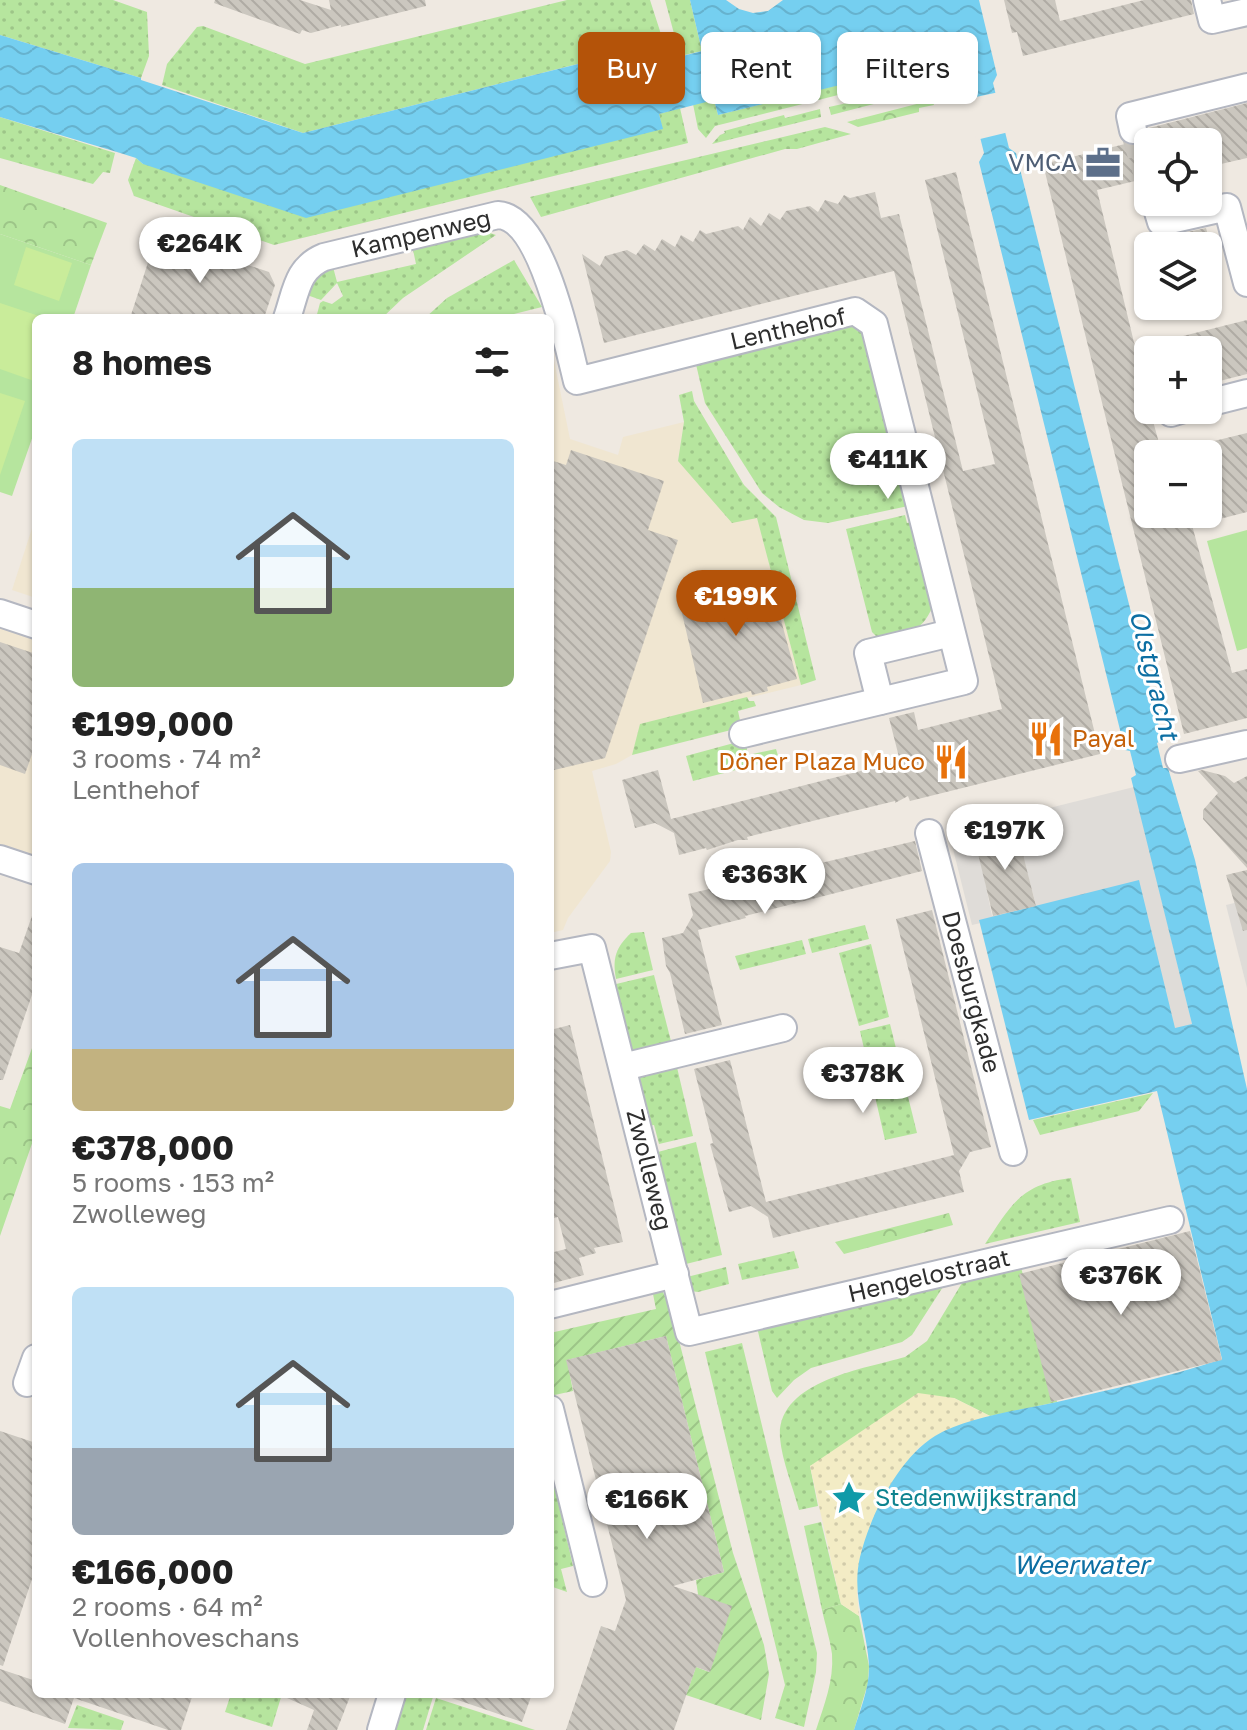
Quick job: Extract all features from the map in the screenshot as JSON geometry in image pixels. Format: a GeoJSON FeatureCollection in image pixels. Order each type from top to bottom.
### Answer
{"type":"FeatureCollection","features":[{"type":"Feature","properties":{"kind":"street"},"geometry":{"type":"LineString","coordinates":[[1209,10],[1247,12]]}},
{"type":"Feature","properties":{"kind":"street"},"geometry":{"type":"LineString","coordinates":[[1132,123],[1247,87]]}},
{"type":"Feature","properties":{"kind":"street"},"geometry":{"type":"LineString","coordinates":[[1222,208],[1227,207],[1247,283]]}},
{"type":"Feature","properties":{"kind":"street","name":"Kampenweg"},"geometry":{"type":"LineString","coordinates":[[288,314],[309,263],[463,223],[506,216],[521,226],[549,279],[577,381]]}},
{"type":"Feature","properties":{"kind":"street"},"geometry":{"type":"LineString","coordinates":[[1159,216],[1161,222],[1187,216]]}},
{"type":"Feature","properties":{"kind":"street","name":"Lenthehof"},"geometry":{"type":"LineString","coordinates":[[577,381],[855,311],[874,324],[964,681],[743,734]]}},
{"type":"Feature","properties":{"kind":"street"},"geometry":{"type":"LineString","coordinates":[[1222,399],[1247,393]]}},
{"type":"Feature","properties":{"kind":"street"},"geometry":{"type":"LineString","coordinates":[[0,613],[32,624]]}},
{"type":"Feature","properties":{"kind":"street"},"geometry":{"type":"LineString","coordinates":[[880,701],[868,653],[951,633]]}},
{"type":"Feature","properties":{"kind":"street"},"geometry":{"type":"LineString","coordinates":[[1179,759],[1247,744]]}},
{"type":"Feature","properties":{"kind":"street","name":"Doesburgkade"},"geometry":{"type":"LineString","coordinates":[[929,833],[1013,1152]]}},
{"type":"Feature","properties":{"kind":"street"},"geometry":{"type":"LineString","coordinates":[[0,859],[32,870]]}},
{"type":"Feature","properties":{"kind":"street","name":"Zwolleweg"},"geometry":{"type":"LineString","coordinates":[[554,955],[592,948],[689,1332]]}},
{"type":"Feature","properties":{"kind":"street"},"geometry":{"type":"LineString","coordinates":[[623,1067],[783,1028]]}},
{"type":"Feature","properties":{"kind":"street","name":"Hengelostraat"},"geometry":{"type":"LineString","coordinates":[[689,1332],[1170,1220]]}},
{"type":"Feature","properties":{"kind":"street"},"geometry":{"type":"LineString","coordinates":[[554,1304],[675,1274]]}},
{"type":"Feature","properties":{"kind":"street"},"geometry":{"type":"LineString","coordinates":[[554,1425],[593,1583]]}},
{"type":"Feature","properties":{"kind":"street"},"geometry":{"type":"LineString","coordinates":[[381,1730],[391,1698]]}},
{"type":"Feature","properties":{"kind":"shaded area"},"geometry":{"type":"Polygon","coordinates":[[[554,361],[570,439],[618,455],[623,437],[684,422],[678,461],[757,517],[801,685],[641,724],[632,755],[616,764],[592,771],[611,852],[610,861],[568,918],[563,930],[554,932],[554,361]]]}},
{"type":"Feature","properties":{"kind":"shaded area"},"geometry":{"type":"Polygon","coordinates":[[[32,528],[32,597],[12,590],[32,528]]]}},
{"type":"Feature","properties":{"kind":"shaded area"},"geometry":{"type":"Polygon","coordinates":[[[0,626],[32,637],[32,857],[0,846],[0,626]]]}},
{"type":"Feature","properties":{"kind":"shaded area"},"geometry":{"type":"Polygon","coordinates":[[[1134,787],[1192,1024],[1175,1029],[989,921],[972,925],[949,833],[1134,787]],[[1027,872],[985,882],[992,916],[1036,905],[1027,872]]]}},
{"type":"Feature","properties":{"kind":"shaded area"},"geometry":{"type":"Polygon","coordinates":[[[1247,900],[1247,988],[1226,905],[1247,900]]]}},
{"type":"Feature","properties":{"kind":"green space"},"geometry":{"type":"Polygon","coordinates":[[[0,0],[113,0],[147,12],[149,56],[141,78],[0,35],[0,0]]]}},
{"type":"Feature","properties":{"kind":"green space"},"geometry":{"type":"Polygon","coordinates":[[[567,0],[650,0],[660,32],[578,32],[578,64],[303,133],[162,85],[167,64],[197,27],[203,26],[305,64],[567,0]]]}},
{"type":"Feature","properties":{"kind":"green space"},"geometry":{"type":"Polygon","coordinates":[[[665,0],[690,0],[701,51],[685,55],[685,32],[674,32],[665,0]]]}},
{"type":"Feature","properties":{"kind":"green space"},"geometry":{"type":"Polygon","coordinates":[[[837,85],[837,95],[821,99],[821,89],[837,85]]]}},
{"type":"Feature","properties":{"kind":"green space"},"geometry":{"type":"Polygon","coordinates":[[[693,104],[715,104],[718,115],[762,104],[802,104],[715,126],[706,138],[698,129],[693,104]]]}},
{"type":"Feature","properties":{"kind":"green space"},"geometry":{"type":"Polygon","coordinates":[[[842,104],[874,104],[831,115],[829,107],[842,104]]]}},
{"type":"Feature","properties":{"kind":"green space"},"geometry":{"type":"Polygon","coordinates":[[[917,104],[934,105],[919,108],[919,112],[858,127],[847,122],[917,104]]]}},
{"type":"Feature","properties":{"kind":"green space"},"geometry":{"type":"Polygon","coordinates":[[[680,108],[688,143],[274,245],[134,196],[128,180],[136,158],[143,164],[662,128],[659,114],[680,108]]]}},
{"type":"Feature","properties":{"kind":"green space"},"geometry":{"type":"Polygon","coordinates":[[[820,109],[821,117],[712,144],[724,131],[820,109]]]}},
{"type":"Feature","properties":{"kind":"green space"},"geometry":{"type":"Polygon","coordinates":[[[0,117],[115,153],[110,173],[103,172],[93,184],[0,158],[0,117]]]}},
{"type":"Feature","properties":{"kind":"green space"},"geometry":{"type":"Polygon","coordinates":[[[825,127],[851,134],[797,149],[785,149],[541,217],[530,197],[825,127]]]}},
{"type":"Feature","properties":{"kind":"green space"},"geometry":{"type":"Polygon","coordinates":[[[0,185],[107,223],[91,265],[0,234],[0,185]]]}},
{"type":"Feature","properties":{"kind":"green space"},"geometry":{"type":"Polygon","coordinates":[[[487,228],[487,232],[496,235],[403,298],[386,314],[317,314],[320,303],[332,304],[343,296],[337,283],[321,300],[307,295],[323,272],[333,267],[337,282],[416,264],[412,245],[487,228]]]}},
{"type":"Feature","properties":{"kind":"green space"},"geometry":{"type":"Polygon","coordinates":[[[0,234],[91,265],[74,314],[32,314],[32,438],[12,496],[0,492],[0,234]]]}},
{"type":"Feature","properties":{"kind":"green space"},"geometry":{"type":"Polygon","coordinates":[[[26,247],[72,263],[59,301],[14,285],[26,247]]]}},
{"type":"Feature","properties":{"kind":"green space"},"geometry":{"type":"Polygon","coordinates":[[[514,260],[542,307],[514,314],[429,314],[447,298],[514,260]]]}},
{"type":"Feature","properties":{"kind":"green space"},"geometry":{"type":"Polygon","coordinates":[[[0,303],[33,314],[32,380],[0,369],[0,303]]]}},
{"type":"Feature","properties":{"kind":"green space"},"geometry":{"type":"Polygon","coordinates":[[[846,324],[863,332],[913,505],[828,523],[804,520],[779,507],[762,493],[705,403],[695,360],[846,324]]]}},
{"type":"Feature","properties":{"kind":"green space"},"geometry":{"type":"Polygon","coordinates":[[[692,391],[694,401],[744,485],[776,517],[816,680],[801,685],[757,518],[732,523],[678,461],[684,422],[679,395],[692,391]]]}},
{"type":"Feature","properties":{"kind":"green space"},"geometry":{"type":"Polygon","coordinates":[[[0,393],[25,401],[0,475],[0,393]]]}},
{"type":"Feature","properties":{"kind":"green space"},"geometry":{"type":"Polygon","coordinates":[[[905,515],[907,523],[916,521],[934,602],[926,619],[914,630],[880,640],[872,632],[846,529],[905,515]]]}},
{"type":"Feature","properties":{"kind":"green space"},"geometry":{"type":"Polygon","coordinates":[[[1247,530],[1247,648],[1237,651],[1207,541],[1247,530]]]}},
{"type":"Feature","properties":{"kind":"green space"},"geometry":{"type":"Polygon","coordinates":[[[747,697],[756,706],[738,711],[741,725],[735,729],[632,755],[640,724],[747,697]]]}},
{"type":"Feature","properties":{"kind":"green space"},"geometry":{"type":"Polygon","coordinates":[[[745,740],[748,755],[776,749],[779,759],[693,781],[686,756],[745,740]]]}},
{"type":"Feature","properties":{"kind":"green space"},"geometry":{"type":"Polygon","coordinates":[[[865,925],[869,939],[812,953],[808,939],[865,925]]]}},
{"type":"Feature","properties":{"kind":"green space"},"geometry":{"type":"Polygon","coordinates":[[[644,932],[653,970],[616,979],[615,959],[619,948],[631,933],[644,932]]]}},
{"type":"Feature","properties":{"kind":"green space"},"geometry":{"type":"Polygon","coordinates":[[[802,940],[806,954],[740,970],[735,956],[802,940]]]}},
{"type":"Feature","properties":{"kind":"green space"},"geometry":{"type":"Polygon","coordinates":[[[871,944],[889,1017],[859,1026],[839,953],[871,944]]]}},
{"type":"Feature","properties":{"kind":"green space"},"geometry":{"type":"Polygon","coordinates":[[[654,975],[673,1049],[633,1053],[629,1051],[612,985],[654,975]]]}},
{"type":"Feature","properties":{"kind":"green space"},"geometry":{"type":"Polygon","coordinates":[[[890,1024],[917,1133],[885,1140],[860,1031],[890,1024]]]}},
{"type":"Feature","properties":{"kind":"green space"},"geometry":{"type":"Polygon","coordinates":[[[32,1048],[32,1144],[0,1236],[0,1106],[10,1109],[32,1048]]]}},
{"type":"Feature","properties":{"kind":"green space"},"geometry":{"type":"Polygon","coordinates":[[[676,1063],[693,1136],[659,1144],[654,1125],[648,1126],[637,1082],[640,1075],[676,1063]]]}},
{"type":"Feature","properties":{"kind":"green space"},"geometry":{"type":"Polygon","coordinates":[[[1153,1093],[1139,1111],[1040,1135],[1033,1120],[1153,1093]]]}},
{"type":"Feature","properties":{"kind":"green space"},"geometry":{"type":"Polygon","coordinates":[[[696,1142],[722,1255],[682,1265],[654,1153],[696,1142]]]}},
{"type":"Feature","properties":{"kind":"green space"},"geometry":{"type":"Polygon","coordinates":[[[1071,1178],[1080,1222],[985,1244],[1010,1208],[1028,1192],[1054,1181],[1071,1178]]]}},
{"type":"Feature","properties":{"kind":"green space"},"geometry":{"type":"Polygon","coordinates":[[[949,1213],[953,1225],[844,1254],[835,1242],[949,1213]]]}},
{"type":"Feature","properties":{"kind":"green space"},"geometry":{"type":"Polygon","coordinates":[[[794,1251],[799,1268],[742,1280],[738,1264],[794,1251]]]}},
{"type":"Feature","properties":{"kind":"green space"},"geometry":{"type":"Polygon","coordinates":[[[1019,1260],[1057,1402],[990,1416],[954,1398],[810,1466],[818,1506],[799,1510],[780,1438],[783,1419],[792,1403],[807,1390],[826,1381],[905,1357],[927,1341],[968,1273],[1019,1260]]]}},
{"type":"Feature","properties":{"kind":"green space"},"geometry":{"type":"Polygon","coordinates":[[[726,1267],[729,1284],[691,1291],[687,1277],[726,1267]]]}},
{"type":"Feature","properties":{"kind":"green space"},"geometry":{"type":"Polygon","coordinates":[[[950,1276],[912,1335],[902,1342],[811,1368],[777,1398],[772,1391],[756,1323],[950,1276]]]}},
{"type":"Feature","properties":{"kind":"green space"},"geometry":{"type":"Polygon","coordinates":[[[661,1288],[671,1309],[733,1553],[764,1645],[769,1674],[761,1720],[686,1695],[696,1667],[709,1672],[696,1580],[724,1572],[666,1336],[567,1360],[573,1391],[554,1395],[554,1332],[656,1309],[652,1289],[661,1288]]]}},
{"type":"Feature","properties":{"kind":"green space"},"geometry":{"type":"Polygon","coordinates":[[[742,1343],[817,1653],[804,1727],[775,1718],[785,1685],[705,1352],[742,1343]]]}},
{"type":"Feature","properties":{"kind":"green space"},"geometry":{"type":"Polygon","coordinates":[[[554,1483],[573,1566],[561,1569],[567,1592],[554,1587],[554,1483]]]}},
{"type":"Feature","properties":{"kind":"green space"},"geometry":{"type":"Polygon","coordinates":[[[821,1522],[841,1604],[822,1610],[804,1526],[821,1522]]]}},
{"type":"Feature","properties":{"kind":"green space"},"geometry":{"type":"Polygon","coordinates":[[[841,1604],[859,1616],[869,1666],[868,1683],[854,1730],[816,1730],[828,1693],[832,1664],[822,1610],[841,1604]]]}},
{"type":"Feature","properties":{"kind":"green space"},"geometry":{"type":"Polygon","coordinates":[[[230,1698],[281,1698],[272,1727],[225,1712],[230,1698]]]}},
{"type":"Feature","properties":{"kind":"green space"},"geometry":{"type":"Polygon","coordinates":[[[405,1698],[433,1698],[423,1730],[394,1730],[405,1698]]]}},
{"type":"Feature","properties":{"kind":"green space"},"geometry":{"type":"Polygon","coordinates":[[[436,1698],[535,1730],[426,1730],[436,1698]]]}},
{"type":"Feature","properties":{"kind":"green space"},"geometry":{"type":"Polygon","coordinates":[[[77,1705],[124,1721],[121,1730],[68,1728],[77,1705]]]}},
{"type":"Feature","properties":{"kind":"sand","name":"Stedenwijkstrand"},"geometry":{"type":"Polygon","coordinates":[[[918,1393],[954,1398],[990,1416],[937,1435],[917,1449],[857,1592],[859,1616],[841,1604],[810,1466],[918,1393]]]}},
{"type":"Feature","properties":{"kind":"water","name":"Weerwater"},"geometry":{"type":"Polygon","coordinates":[[[690,0],[726,0],[739,9],[753,13],[768,11],[783,0],[979,0],[997,75],[993,83],[1009,148],[1016,153],[1151,692],[1162,740],[1157,743],[1163,768],[1168,768],[1195,860],[1247,1089],[1247,1730],[854,1730],[869,1673],[857,1585],[860,1557],[878,1507],[909,1459],[935,1436],[978,1419],[1140,1382],[1222,1359],[1157,1091],[1029,1120],[979,920],[1139,880],[1175,1028],[1192,1024],[1131,778],[1136,775],[1130,751],[1125,750],[979,162],[984,153],[972,104],[978,104],[978,32],[837,32],[837,86],[821,90],[821,32],[701,32],[701,47],[690,0]]]}},
{"type":"Feature","properties":{"kind":"water","name":"Weerwater"},"geometry":{"type":"Polygon","coordinates":[[[0,35],[141,78],[303,133],[578,64],[578,104],[685,104],[685,55],[701,51],[701,103],[659,114],[663,129],[306,218],[143,164],[136,158],[0,117],[0,35]]]}},
{"type":"Feature","properties":{"kind":"water","name":"Weerwater"},"geometry":{"type":"Polygon","coordinates":[[[715,104],[763,104],[718,115],[715,104]]]}},
{"type":"Feature","properties":{"kind":"pier"},"geometry":{"type":"Polygon","coordinates":[[[999,92],[1009,132],[976,140],[968,104],[978,104],[978,97],[999,92]]]}},
{"type":"Feature","properties":{"kind":"building"},"geometry":{"type":"Polygon","coordinates":[[[215,0],[300,0],[331,10],[329,0],[425,0],[426,6],[311,33],[302,30],[300,34],[214,3],[215,0]]]}},
{"type":"Feature","properties":{"kind":"building"},"geometry":{"type":"Polygon","coordinates":[[[1004,0],[1055,0],[1060,21],[1144,0],[1191,0],[1194,14],[1023,56],[1017,32],[1012,33],[1004,0]]]}},
{"type":"Feature","properties":{"kind":"building"},"geometry":{"type":"Polygon","coordinates":[[[1247,103],[1247,158],[1222,164],[1222,128],[1149,128],[1247,103]]]}},
{"type":"Feature","properties":{"kind":"building"},"geometry":{"type":"Polygon","coordinates":[[[1125,144],[1134,145],[1134,181],[1097,190],[1134,342],[1134,424],[1154,424],[1158,440],[1134,440],[1134,528],[1193,528],[1232,673],[1247,669],[1247,718],[1184,734],[1043,164],[1125,144]]]}},
{"type":"Feature","properties":{"kind":"building"},"geometry":{"type":"Polygon","coordinates":[[[956,172],[1100,754],[910,801],[908,796],[895,803],[679,855],[674,833],[655,823],[635,828],[622,780],[658,770],[671,819],[900,761],[889,718],[914,712],[918,730],[1002,709],[894,271],[604,343],[582,254],[600,266],[605,256],[627,250],[636,255],[644,244],[655,251],[662,239],[675,247],[681,235],[693,242],[700,230],[706,234],[738,226],[743,230],[750,217],[761,226],[769,213],[780,220],[786,211],[810,206],[818,212],[825,200],[838,204],[844,195],[850,198],[875,192],[881,218],[899,214],[963,471],[995,464],[925,180],[956,172]]]}},
{"type":"Feature","properties":{"kind":"building"},"geometry":{"type":"Polygon","coordinates":[[[167,238],[185,244],[187,239],[205,245],[203,250],[269,272],[275,285],[265,314],[131,314],[154,244],[167,238]]]}},
{"type":"Feature","properties":{"kind":"building"},"geometry":{"type":"Polygon","coordinates":[[[1247,320],[1247,374],[1222,380],[1222,336],[1183,336],[1247,320]]]}},
{"type":"Feature","properties":{"kind":"building"},"geometry":{"type":"Polygon","coordinates":[[[1247,433],[1247,512],[1222,518],[1222,440],[1218,440],[1247,433]]]}},
{"type":"Feature","properties":{"kind":"building"},"geometry":{"type":"Polygon","coordinates":[[[571,450],[664,481],[648,530],[678,540],[605,758],[554,770],[554,461],[566,465],[571,450]]]}},
{"type":"Feature","properties":{"kind":"building"},"geometry":{"type":"Polygon","coordinates":[[[755,573],[758,586],[771,583],[797,679],[767,687],[768,691],[752,695],[751,691],[703,703],[677,592],[755,573]]]}},
{"type":"Feature","properties":{"kind":"building"},"geometry":{"type":"Polygon","coordinates":[[[0,642],[32,653],[32,754],[25,774],[0,765],[0,642]]]}},
{"type":"Feature","properties":{"kind":"building"},"geometry":{"type":"Polygon","coordinates":[[[1198,771],[1225,776],[1234,783],[1247,776],[1247,868],[1203,819],[1203,810],[1218,793],[1198,771]]]}},
{"type":"Feature","properties":{"kind":"building"},"geometry":{"type":"Polygon","coordinates":[[[1016,827],[1036,906],[993,916],[974,837],[1016,827]]]}},
{"type":"Feature","properties":{"kind":"building"},"geometry":{"type":"Polygon","coordinates":[[[915,841],[922,871],[698,930],[722,1025],[685,1034],[666,966],[662,938],[683,933],[693,915],[688,894],[915,841]]]}},
{"type":"Feature","properties":{"kind":"building"},"geometry":{"type":"Polygon","coordinates":[[[1247,870],[1247,930],[1243,931],[1226,875],[1247,870]]]}},
{"type":"Feature","properties":{"kind":"building"},"geometry":{"type":"Polygon","coordinates":[[[932,910],[991,1147],[970,1152],[959,1171],[964,1192],[773,1238],[768,1217],[751,1206],[729,1212],[694,1069],[730,1060],[766,1202],[954,1155],[896,919],[932,910]]]}},
{"type":"Feature","properties":{"kind":"building"},"geometry":{"type":"Polygon","coordinates":[[[32,916],[32,995],[3,1080],[0,1080],[0,947],[19,953],[32,916]]]}},
{"type":"Feature","properties":{"kind":"building"},"geometry":{"type":"Polygon","coordinates":[[[570,1025],[623,1242],[594,1248],[596,1253],[579,1258],[584,1275],[554,1283],[554,1252],[566,1249],[558,1217],[554,1218],[554,1029],[570,1025]]]}},
{"type":"Feature","properties":{"kind":"building"},"geometry":{"type":"Polygon","coordinates":[[[1190,1231],[1222,1360],[1051,1402],[1019,1274],[1190,1231]]]}},
{"type":"Feature","properties":{"kind":"building"},"geometry":{"type":"Polygon","coordinates":[[[666,1336],[724,1572],[673,1586],[732,1606],[710,1672],[696,1667],[674,1730],[566,1730],[601,1626],[615,1631],[626,1600],[566,1360],[666,1336]]]}},
{"type":"Feature","properties":{"kind":"building"},"geometry":{"type":"Polygon","coordinates":[[[0,1431],[32,1442],[32,1579],[3,1666],[0,1665],[0,1431]]]}},
{"type":"Feature","properties":{"kind":"building"},"geometry":{"type":"Polygon","coordinates":[[[0,1669],[32,1680],[32,1698],[74,1698],[65,1724],[0,1701],[0,1669]]]}},
{"type":"Feature","properties":{"kind":"building"},"geometry":{"type":"Polygon","coordinates":[[[74,1698],[192,1698],[181,1730],[168,1730],[74,1698]]]}},
{"type":"Feature","properties":{"kind":"building"},"geometry":{"type":"Polygon","coordinates":[[[287,1698],[349,1698],[337,1730],[307,1730],[314,1710],[287,1698]]]}},
{"type":"Feature","properties":{"kind":"building"},"geometry":{"type":"Polygon","coordinates":[[[452,1698],[531,1698],[522,1722],[452,1698]]]}},
{"type":"Feature","properties":{"kind":"place","name":"VMCA"},"geometry":{"type":"Point","coordinates":[1103,163]}},
{"type":"Feature","properties":{"kind":"place","name":"Payal"},"geometry":{"type":"Point","coordinates":[1046,739]}},
{"type":"Feature","properties":{"kind":"place","name":"Döner Plaza Muco"},"geometry":{"type":"Point","coordinates":[951,762]}},
{"type":"Feature","properties":{"kind":"place","name":"Stedenwijkstrand"},"geometry":{"type":"Point","coordinates":[849,1498]}},
{"type":"Feature","properties":{"kind":"water label","name":"Olstgracht"},"geometry":{"type":"Point","coordinates":[1154,675]}}]}
